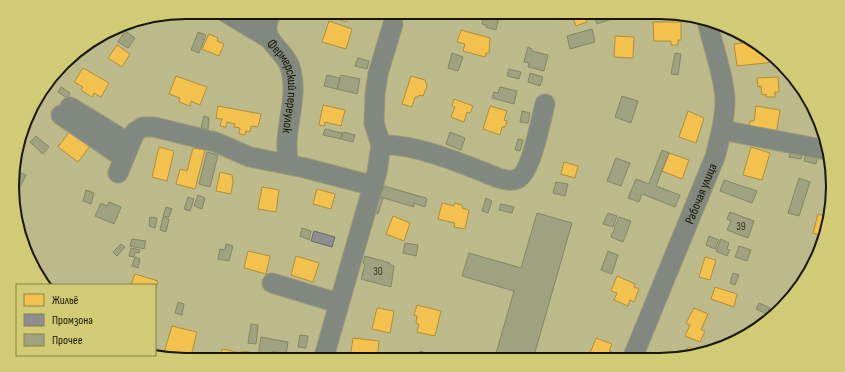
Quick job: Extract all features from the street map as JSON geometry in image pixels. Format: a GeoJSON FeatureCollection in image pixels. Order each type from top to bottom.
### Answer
{"type":"FeatureCollection","features":[{"type":"Feature","properties":{"kind":"street"},"geometry":{"type":"LineString","coordinates":[[243,19],[270,39]]}},
{"type":"Feature","properties":{"kind":"street","name":"Фермерский переулок"},"geometry":{"type":"LineString","coordinates":[[269,19],[266,26],[270,39],[284,57],[292,76],[293,95],[287,139],[289,164]]}},
{"type":"Feature","properties":{"kind":"street"},"geometry":{"type":"LineString","coordinates":[[325,353],[338,304],[374,186],[381,145],[374,123],[375,94],[378,74],[393,24]]}},
{"type":"Feature","properties":{"kind":"street","name":"Рабочая улица"},"geometry":{"type":"LineString","coordinates":[[634,353],[715,157],[722,130],[724,93],[709,27]]}},
{"type":"Feature","properties":{"kind":"street"},"geometry":{"type":"LineString","coordinates":[[381,145],[401,146],[447,159],[498,178],[506,180],[517,179],[521,176],[529,163],[545,104]]}},
{"type":"Feature","properties":{"kind":"street"},"geometry":{"type":"LineString","coordinates":[[64,110],[124,158],[138,129],[154,127],[215,142],[246,156],[289,164],[374,186]]}},
{"type":"Feature","properties":{"kind":"street"},"geometry":{"type":"LineString","coordinates":[[722,130],[822,149]]}},
{"type":"Feature","properties":{"kind":"street"},"geometry":{"type":"LineString","coordinates":[[272,283],[338,304]]}},
{"type":"Feature","properties":{"kind":"building: Жильё"},"geometry":{"type":"Polygon","coordinates":[[[338,19],[347,19],[346,22],[338,19]]]}},
{"type":"Feature","properties":{"kind":"building: Жильё"},"geometry":{"type":"Polygon","coordinates":[[[574,19],[586,19],[587,22],[576,26],[574,19]]]}},
{"type":"Feature","properties":{"kind":"building: Жильё"},"geometry":{"type":"Polygon","coordinates":[[[329,21],[352,29],[346,49],[322,42],[329,21]]]}},
{"type":"Feature","properties":{"kind":"building: Жильё"},"geometry":{"type":"Polygon","coordinates":[[[653,22],[681,22],[681,40],[678,40],[678,45],[671,45],[671,41],[654,41],[653,22]]]}},
{"type":"Feature","properties":{"kind":"building: Жильё"},"geometry":{"type":"Polygon","coordinates":[[[461,30],[490,38],[489,53],[486,53],[485,57],[463,51],[465,44],[457,42],[461,30]]]}},
{"type":"Feature","properties":{"kind":"building: Жильё"},"geometry":{"type":"Polygon","coordinates":[[[209,34],[218,38],[217,41],[224,44],[219,56],[202,49],[209,34]]]}},
{"type":"Feature","properties":{"kind":"building: Жильё"},"geometry":{"type":"Polygon","coordinates":[[[615,36],[634,37],[633,58],[614,57],[615,36]]]}},
{"type":"Feature","properties":{"kind":"building: Жильё"},"geometry":{"type":"Polygon","coordinates":[[[745,43],[771,62],[737,66],[734,44],[745,43]]]}},
{"type":"Feature","properties":{"kind":"building: Жильё"},"geometry":{"type":"Polygon","coordinates":[[[117,45],[130,54],[122,67],[108,58],[117,45]]]}},
{"type":"Feature","properties":{"kind":"building: Жильё"},"geometry":{"type":"Polygon","coordinates":[[[83,68],[109,83],[101,97],[94,93],[92,97],[81,90],[83,87],[74,82],[83,68]]]}},
{"type":"Feature","properties":{"kind":"building: Жильё"},"geometry":{"type":"Polygon","coordinates":[[[176,76],[207,87],[200,105],[191,101],[190,106],[179,102],[180,98],[169,94],[176,76]]]}},
{"type":"Feature","properties":{"kind":"building: Жильё"},"geometry":{"type":"Polygon","coordinates":[[[411,76],[425,80],[427,86],[423,96],[419,95],[418,97],[415,97],[412,107],[402,104],[411,76]]]}},
{"type":"Feature","properties":{"kind":"building: Жильё"},"geometry":{"type":"Polygon","coordinates":[[[778,77],[779,92],[775,92],[775,97],[766,97],[766,94],[762,95],[761,86],[758,87],[757,78],[778,77]]]}},
{"type":"Feature","properties":{"kind":"building: Жильё"},"geometry":{"type":"Polygon","coordinates":[[[454,99],[473,106],[470,113],[467,112],[464,122],[451,117],[455,107],[452,106],[454,99]]]}},
{"type":"Feature","properties":{"kind":"building: Жильё"},"geometry":{"type":"Polygon","coordinates":[[[323,105],[345,110],[341,126],[325,122],[324,126],[319,125],[323,105]]]}},
{"type":"Feature","properties":{"kind":"building: Жильё"},"geometry":{"type":"Polygon","coordinates":[[[218,106],[261,114],[258,127],[251,126],[250,132],[246,131],[245,135],[239,134],[240,128],[234,127],[235,124],[227,122],[226,127],[220,126],[222,119],[216,118],[218,106]]]}},
{"type":"Feature","properties":{"kind":"building: Жильё"},"geometry":{"type":"Polygon","coordinates":[[[490,106],[507,111],[504,120],[507,121],[505,127],[502,127],[500,135],[483,129],[490,106]]]}},
{"type":"Feature","properties":{"kind":"building: Жильё"},"geometry":{"type":"Polygon","coordinates":[[[756,106],[780,110],[776,135],[749,131],[750,121],[754,121],[756,106]]]}},
{"type":"Feature","properties":{"kind":"building: Жильё"},"geometry":{"type":"Polygon","coordinates":[[[688,111],[704,118],[696,143],[679,137],[688,111]]]}},
{"type":"Feature","properties":{"kind":"building: Жильё"},"geometry":{"type":"Polygon","coordinates":[[[70,131],[90,146],[78,162],[58,147],[70,131]]]}},
{"type":"Feature","properties":{"kind":"building: Жильё"},"geometry":{"type":"Polygon","coordinates":[[[159,147],[174,151],[167,181],[152,177],[159,147]]]}},
{"type":"Feature","properties":{"kind":"building: Жильё"},"geometry":{"type":"Polygon","coordinates":[[[751,147],[770,153],[762,180],[743,175],[751,147]]]}},
{"type":"Feature","properties":{"kind":"building: Жильё"},"geometry":{"type":"Polygon","coordinates":[[[193,148],[205,150],[195,189],[176,184],[180,169],[187,171],[193,148]]]}},
{"type":"Feature","properties":{"kind":"building: Жильё"},"geometry":{"type":"Polygon","coordinates":[[[669,153],[689,160],[682,179],[662,171],[669,153]]]}},
{"type":"Feature","properties":{"kind":"building: Жильё"},"geometry":{"type":"Polygon","coordinates":[[[564,162],[578,166],[575,178],[561,174],[564,162]]]}},
{"type":"Feature","properties":{"kind":"building: Жильё"},"geometry":{"type":"Polygon","coordinates":[[[220,172],[232,175],[233,182],[231,194],[216,191],[220,172]]]}},
{"type":"Feature","properties":{"kind":"building: Жильё"},"geometry":{"type":"Polygon","coordinates":[[[262,187],[279,190],[276,212],[258,209],[262,187]]]}},
{"type":"Feature","properties":{"kind":"building: Жильё"},"geometry":{"type":"Polygon","coordinates":[[[317,189],[335,194],[331,209],[313,204],[317,189]]]}},
{"type":"Feature","properties":{"kind":"building: Жильё"},"geometry":{"type":"Polygon","coordinates":[[[442,203],[454,206],[454,203],[462,205],[462,208],[469,210],[465,229],[454,227],[455,223],[438,219],[442,203]]]}},
{"type":"Feature","properties":{"kind":"building: Жильё"},"geometry":{"type":"Polygon","coordinates":[[[818,214],[824,216],[818,234],[813,233],[818,214]]]}},
{"type":"Feature","properties":{"kind":"building: Жильё"},"geometry":{"type":"Polygon","coordinates":[[[393,216],[410,223],[404,241],[386,234],[393,216]]]}},
{"type":"Feature","properties":{"kind":"building: Жильё"},"geometry":{"type":"Polygon","coordinates":[[[248,251],[270,256],[266,274],[244,268],[248,251]]]}},
{"type":"Feature","properties":{"kind":"building: Жильё"},"geometry":{"type":"Polygon","coordinates":[[[296,256],[319,263],[313,282],[291,275],[296,256]]]}},
{"type":"Feature","properties":{"kind":"building: Жильё"},"geometry":{"type":"Polygon","coordinates":[[[705,257],[716,260],[710,280],[699,277],[705,257]]]}},
{"type":"Feature","properties":{"kind":"building: Жильё"},"geometry":{"type":"Polygon","coordinates":[[[135,274],[158,281],[156,288],[156,284],[131,284],[135,274]]]}},
{"type":"Feature","properties":{"kind":"building: Жильё"},"geometry":{"type":"Polygon","coordinates":[[[617,276],[635,284],[634,287],[639,289],[634,302],[630,300],[628,306],[614,300],[617,293],[611,291],[617,276]]]}},
{"type":"Feature","properties":{"kind":"building: Жильё"},"geometry":{"type":"Polygon","coordinates":[[[715,287],[737,294],[734,307],[711,299],[715,287]]]}},
{"type":"Feature","properties":{"kind":"building: Жильё"},"geometry":{"type":"Polygon","coordinates":[[[417,305],[441,311],[435,336],[417,332],[419,324],[416,323],[417,316],[414,315],[417,305]]]}},
{"type":"Feature","properties":{"kind":"building: Жильё"},"geometry":{"type":"Polygon","coordinates":[[[377,308],[394,311],[390,333],[372,329],[377,308]]]}},
{"type":"Feature","properties":{"kind":"building: Жильё"},"geometry":{"type":"Polygon","coordinates":[[[694,308],[708,314],[701,330],[705,331],[700,342],[685,336],[690,325],[686,323],[694,308]]]}},
{"type":"Feature","properties":{"kind":"building: Жильё"},"geometry":{"type":"Polygon","coordinates":[[[172,326],[197,332],[192,353],[164,352],[172,326]]]}},
{"type":"Feature","properties":{"kind":"building: Жильё"},"geometry":{"type":"Polygon","coordinates":[[[353,338],[379,341],[378,353],[351,353],[353,338]]]}},
{"type":"Feature","properties":{"kind":"building: Жильё"},"geometry":{"type":"Polygon","coordinates":[[[596,338],[612,344],[609,351],[612,353],[590,353],[596,338]]]}},
{"type":"Feature","properties":{"kind":"building: Жильё"},"geometry":{"type":"Polygon","coordinates":[[[688,347],[694,350],[692,350],[686,351],[688,347]]]}},
{"type":"Feature","properties":{"kind":"building: Жильё"},"geometry":{"type":"Polygon","coordinates":[[[222,349],[241,353],[221,353],[222,349]]]}},
{"type":"Feature","properties":{"kind":"building: Жильё"},"geometry":{"type":"Polygon","coordinates":[[[242,351],[254,353],[241,353],[242,351]]]}},
{"type":"Feature","properties":{"kind":"building: Промзона"},"geometry":{"type":"Polygon","coordinates":[[[314,231],[335,237],[332,247],[311,241],[314,231]]]}},
{"type":"Feature","properties":{"kind":"building: Прочее"},"geometry":{"type":"Polygon","coordinates":[[[483,19],[498,19],[496,30],[482,24],[483,19]]]}},
{"type":"Feature","properties":{"kind":"building: Прочее"},"geometry":{"type":"Polygon","coordinates":[[[595,19],[612,19],[597,24],[595,19]]]}},
{"type":"Feature","properties":{"kind":"building: Прочее"},"geometry":{"type":"Polygon","coordinates":[[[592,29],[595,42],[570,49],[567,36],[592,29]]]}},
{"type":"Feature","properties":{"kind":"building: Прочее"},"geometry":{"type":"Polygon","coordinates":[[[125,31],[135,38],[128,48],[118,42],[125,31]]]}},
{"type":"Feature","properties":{"kind":"building: Прочее"},"geometry":{"type":"Polygon","coordinates":[[[198,32],[206,35],[199,53],[191,50],[198,32]]]}},
{"type":"Feature","properties":{"kind":"building: Прочее"},"geometry":{"type":"Polygon","coordinates":[[[528,47],[532,49],[532,51],[548,55],[544,71],[528,67],[529,63],[524,62],[528,47]]]}},
{"type":"Feature","properties":{"kind":"building: Прочее"},"geometry":{"type":"Polygon","coordinates":[[[452,53],[463,57],[458,71],[448,68],[452,53]]]}},
{"type":"Feature","properties":{"kind":"building: Прочее"},"geometry":{"type":"Polygon","coordinates":[[[675,53],[681,54],[678,75],[671,74],[675,53]]]}},
{"type":"Feature","properties":{"kind":"building: Прочее"},"geometry":{"type":"Polygon","coordinates":[[[358,58],[369,61],[367,69],[355,66],[358,58]]]}},
{"type":"Feature","properties":{"kind":"building: Прочее"},"geometry":{"type":"Polygon","coordinates":[[[509,69],[521,72],[519,79],[507,76],[509,69]]]}},
{"type":"Feature","properties":{"kind":"building: Прочее"},"geometry":{"type":"Polygon","coordinates":[[[530,73],[543,77],[540,86],[528,82],[530,73]]]}},
{"type":"Feature","properties":{"kind":"building: Прочее"},"geometry":{"type":"Polygon","coordinates":[[[327,75],[340,78],[337,89],[324,86],[327,75]]]}},
{"type":"Feature","properties":{"kind":"building: Прочее"},"geometry":{"type":"Polygon","coordinates":[[[341,75],[360,79],[357,94],[337,89],[341,75]]]}},
{"type":"Feature","properties":{"kind":"building: Прочее"},"geometry":{"type":"Polygon","coordinates":[[[61,87],[70,93],[67,98],[58,92],[61,87]]]}},
{"type":"Feature","properties":{"kind":"building: Прочее"},"geometry":{"type":"Polygon","coordinates":[[[500,87],[517,91],[514,104],[492,98],[494,92],[498,93],[500,87]]]}},
{"type":"Feature","properties":{"kind":"building: Прочее"},"geometry":{"type":"Polygon","coordinates":[[[622,96],[638,101],[631,123],[615,117],[622,96]]]}},
{"type":"Feature","properties":{"kind":"building: Прочее"},"geometry":{"type":"Polygon","coordinates":[[[522,111],[530,113],[528,123],[520,122],[522,111]]]}},
{"type":"Feature","properties":{"kind":"building: Прочее"},"geometry":{"type":"Polygon","coordinates":[[[204,116],[209,118],[208,130],[201,127],[204,116]]]}},
{"type":"Feature","properties":{"kind":"building: Прочее"},"geometry":{"type":"Polygon","coordinates":[[[325,129],[342,133],[341,139],[323,135],[325,129]]]}},
{"type":"Feature","properties":{"kind":"building: Прочее"},"geometry":{"type":"Polygon","coordinates":[[[343,132],[355,135],[353,142],[341,139],[343,132]]]}},
{"type":"Feature","properties":{"kind":"building: Прочее"},"geometry":{"type":"Polygon","coordinates":[[[450,132],[465,138],[461,150],[446,144],[450,132]]]}},
{"type":"Feature","properties":{"kind":"building: Прочее"},"geometry":{"type":"Polygon","coordinates":[[[36,136],[49,147],[43,154],[30,142],[36,136]]]}},
{"type":"Feature","properties":{"kind":"building: Прочее"},"geometry":{"type":"Polygon","coordinates":[[[518,139],[523,140],[520,151],[515,150],[518,139]]]}},
{"type":"Feature","properties":{"kind":"building: Прочее"},"geometry":{"type":"Polygon","coordinates":[[[791,149],[803,151],[801,159],[789,157],[791,149]]]}},
{"type":"Feature","properties":{"kind":"building: Прочее"},"geometry":{"type":"Polygon","coordinates":[[[662,150],[669,153],[656,186],[680,195],[675,207],[642,194],[639,202],[628,198],[636,179],[649,184],[662,150]]]}},
{"type":"Feature","properties":{"kind":"building: Прочее"},"geometry":{"type":"Polygon","coordinates":[[[207,152],[218,155],[210,187],[199,184],[207,152]]]}},
{"type":"Feature","properties":{"kind":"building: Прочее"},"geometry":{"type":"Polygon","coordinates":[[[806,152],[818,155],[816,164],[804,161],[806,152]]]}},
{"type":"Feature","properties":{"kind":"building: Прочее"},"geometry":{"type":"Polygon","coordinates":[[[616,158],[630,163],[621,186],[607,181],[616,158]]]}},
{"type":"Feature","properties":{"kind":"building: Прочее"},"geometry":{"type":"Polygon","coordinates":[[[19,172],[26,175],[19,189],[19,172]]]}},
{"type":"Feature","properties":{"kind":"building: Прочее"},"geometry":{"type":"Polygon","coordinates":[[[799,178],[810,182],[799,216],[788,213],[799,178]]]}},
{"type":"Feature","properties":{"kind":"building: Прочее"},"geometry":{"type":"Polygon","coordinates":[[[724,180],[757,191],[752,203],[720,191],[724,180]]]}},
{"type":"Feature","properties":{"kind":"building: Прочее"},"geometry":{"type":"Polygon","coordinates":[[[556,182],[568,184],[565,196],[553,193],[556,182]]]}},
{"type":"Feature","properties":{"kind":"building: Прочее"},"geometry":{"type":"Polygon","coordinates":[[[380,185],[426,198],[425,207],[414,203],[414,207],[377,196],[380,185]]]}},
{"type":"Feature","properties":{"kind":"building: Прочее"},"geometry":{"type":"Polygon","coordinates":[[[86,190],[94,193],[91,204],[83,201],[86,190]]]}},
{"type":"Feature","properties":{"kind":"building: Прочее"},"geometry":{"type":"Polygon","coordinates":[[[198,195],[205,198],[202,209],[194,206],[198,195]]]}},
{"type":"Feature","properties":{"kind":"building: Прочее"},"geometry":{"type":"Polygon","coordinates":[[[377,196],[383,198],[378,214],[373,212],[377,196]]]}},
{"type":"Feature","properties":{"kind":"building: Прочее"},"geometry":{"type":"Polygon","coordinates":[[[188,197],[194,199],[190,211],[184,209],[188,197]]]}},
{"type":"Feature","properties":{"kind":"building: Прочее"},"geometry":{"type":"Polygon","coordinates":[[[486,198],[492,201],[488,213],[482,211],[486,198]]]}},
{"type":"Feature","properties":{"kind":"building: Прочее"},"geometry":{"type":"Polygon","coordinates":[[[109,202],[121,207],[114,224],[95,216],[101,203],[107,206],[109,202]]]}},
{"type":"Feature","properties":{"kind":"building: Прочее"},"geometry":{"type":"Polygon","coordinates":[[[501,204],[514,207],[512,213],[499,210],[501,204]]]}},
{"type":"Feature","properties":{"kind":"building: Прочее"},"geometry":{"type":"Polygon","coordinates":[[[166,207],[172,209],[169,217],[163,216],[166,207]]]}},
{"type":"Feature","properties":{"kind":"building: Прочее"},"geometry":{"type":"Polygon","coordinates":[[[730,212],[754,221],[748,238],[727,230],[731,221],[727,219],[730,212]]]}},
{"type":"Feature","properties":{"kind":"building: Прочее"},"geometry":{"type":"Polygon","coordinates":[[[537,213],[572,223],[535,353],[496,353],[514,291],[462,276],[469,253],[521,268],[537,213]]]}},
{"type":"Feature","properties":{"kind":"building: Прочее"},"geometry":{"type":"Polygon","coordinates":[[[608,213],[617,216],[613,227],[603,224],[608,213]]]}},
{"type":"Feature","properties":{"kind":"building: Прочее"},"geometry":{"type":"Polygon","coordinates":[[[150,217],[157,218],[155,228],[149,226],[150,217]]]}},
{"type":"Feature","properties":{"kind":"building: Прочее"},"geometry":{"type":"Polygon","coordinates":[[[163,217],[169,219],[166,232],[160,230],[163,217]]]}},
{"type":"Feature","properties":{"kind":"building: Прочее"},"geometry":{"type":"Polygon","coordinates":[[[619,217],[631,221],[623,242],[611,237],[619,217]]]}},
{"type":"Feature","properties":{"kind":"building: Прочее"},"geometry":{"type":"Polygon","coordinates":[[[302,228],[311,231],[309,240],[300,236],[302,228]]]}},
{"type":"Feature","properties":{"kind":"building: Прочее"},"geometry":{"type":"Polygon","coordinates":[[[709,236],[719,240],[715,249],[706,245],[709,236]]]}},
{"type":"Feature","properties":{"kind":"building: Прочее"},"geometry":{"type":"Polygon","coordinates":[[[132,239],[146,241],[144,249],[130,246],[132,239]]]}},
{"type":"Feature","properties":{"kind":"building: Прочее"},"geometry":{"type":"Polygon","coordinates":[[[721,239],[729,243],[727,249],[730,250],[727,256],[716,251],[721,239]]]}},
{"type":"Feature","properties":{"kind":"building: Прочее"},"geometry":{"type":"Polygon","coordinates":[[[405,243],[418,245],[416,256],[403,253],[405,243]]]}},
{"type":"Feature","properties":{"kind":"building: Прочее"},"geometry":{"type":"Polygon","coordinates":[[[121,244],[125,247],[117,256],[113,252],[121,244]]]}},
{"type":"Feature","properties":{"kind":"building: Прочее"},"geometry":{"type":"Polygon","coordinates":[[[226,244],[233,246],[229,261],[218,259],[220,249],[225,250],[226,244]]]}},
{"type":"Feature","properties":{"kind":"building: Прочее"},"geometry":{"type":"Polygon","coordinates":[[[739,246],[751,250],[747,261],[735,257],[739,246]]]}},
{"type":"Feature","properties":{"kind":"building: Прочее"},"geometry":{"type":"Polygon","coordinates":[[[131,248],[140,250],[139,253],[135,252],[134,257],[129,256],[131,248]]]}},
{"type":"Feature","properties":{"kind":"building: Прочее"},"geometry":{"type":"Polygon","coordinates":[[[608,251],[618,255],[612,274],[601,270],[608,251]]]}},
{"type":"Feature","properties":{"kind":"building: Прочее"},"geometry":{"type":"Polygon","coordinates":[[[365,256],[390,263],[390,265],[394,266],[391,287],[361,279],[365,264],[363,263],[365,256]]]}},
{"type":"Feature","properties":{"kind":"building: Прочее"},"geometry":{"type":"Polygon","coordinates":[[[135,257],[140,259],[138,268],[132,266],[135,257]]]}},
{"type":"Feature","properties":{"kind":"building: Прочее"},"geometry":{"type":"Polygon","coordinates":[[[733,273],[739,275],[735,285],[730,283],[733,273]]]}},
{"type":"Feature","properties":{"kind":"building: Прочее"},"geometry":{"type":"Polygon","coordinates":[[[178,302],[184,304],[182,315],[175,313],[178,302]]]}},
{"type":"Feature","properties":{"kind":"building: Прочее"},"geometry":{"type":"Polygon","coordinates":[[[759,303],[770,308],[767,314],[756,309],[759,303]]]}},
{"type":"Feature","properties":{"kind":"building: Прочее"},"geometry":{"type":"Polygon","coordinates":[[[251,324],[258,325],[256,344],[248,343],[251,324]]]}},
{"type":"Feature","properties":{"kind":"building: Прочее"},"geometry":{"type":"Polygon","coordinates":[[[300,335],[308,336],[306,348],[298,347],[300,335]]]}},
{"type":"Feature","properties":{"kind":"building: Прочее"},"geometry":{"type":"Polygon","coordinates":[[[261,337],[288,342],[286,353],[273,351],[273,353],[259,353],[261,337]]]}}]}
